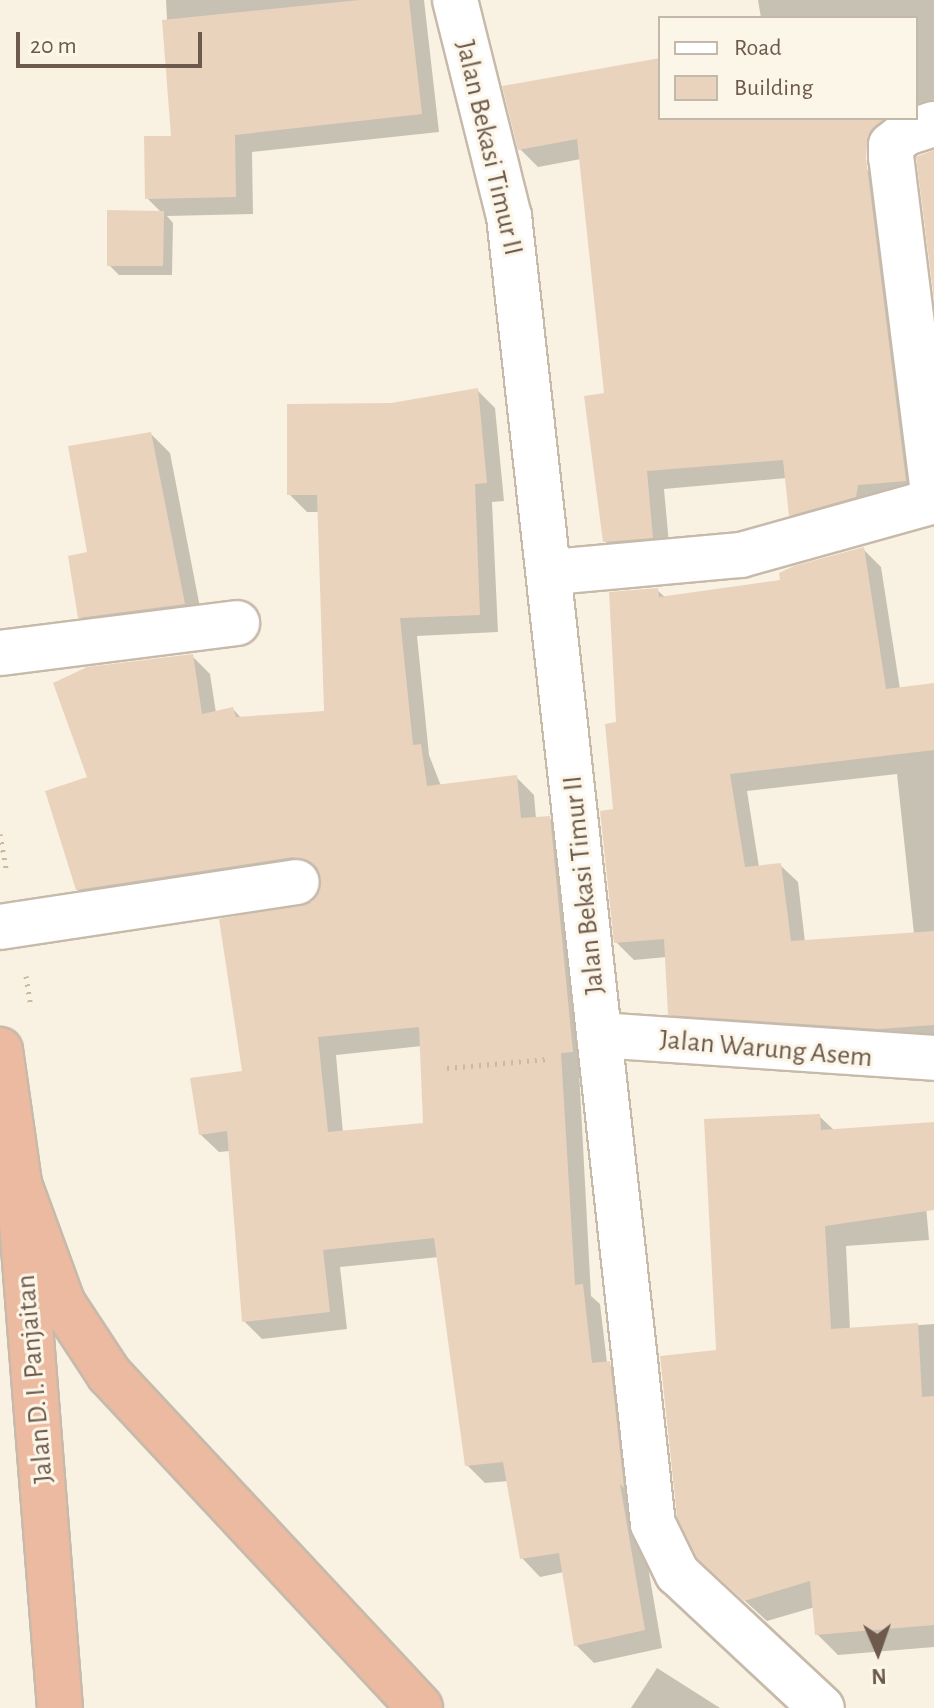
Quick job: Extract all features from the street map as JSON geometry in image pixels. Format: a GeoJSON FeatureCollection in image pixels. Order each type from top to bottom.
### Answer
{"type":"FeatureCollection","features":[{"type":"Feature","properties":{"kind":"highway","name":"Jalan D. I. Panjaitan"},"geometry":{"type":"LineString","coordinates":[[0,1050],[19,1184],[60,1708]]}},
{"type":"Feature","properties":{"kind":"highway"},"geometry":{"type":"LineString","coordinates":[[19,1184],[63,1304],[109,1374],[420,1708]]}},
{"type":"Feature","properties":{"kind":"street","name":"Jalan Bekasi Timur II"},"geometry":{"type":"LineString","coordinates":[[455,0],[509,216],[553,572],[600,1045],[653,1524],[677,1573],[822,1708]]}},
{"type":"Feature","properties":{"kind":"street"},"geometry":{"type":"LineString","coordinates":[[553,572],[741,555],[934,501],[891,158],[891,145],[906,133],[934,124]]}},
{"type":"Feature","properties":{"kind":"street"},"geometry":{"type":"LineString","coordinates":[[0,653],[237,623]]}},
{"type":"Feature","properties":{"kind":"street"},"geometry":{"type":"LineString","coordinates":[[0,927],[297,882]]}},
{"type":"Feature","properties":{"kind":"street","name":"Jalan Warung Asem"},"geometry":{"type":"LineString","coordinates":[[600,1045],[934,1058]]}},
{"type":"Feature","properties":{"kind":"path"},"geometry":{"type":"LineString","coordinates":[[447,1068],[600,1045]]}},
{"type":"Feature","properties":{"kind":"building"},"geometry":{"type":"Polygon","coordinates":[[[360,0],[409,0],[422,114],[235,135],[236,197],[145,199],[144,136],[171,136],[162,20],[360,0]]]}},
{"type":"Feature","properties":{"kind":"building"},"geometry":{"type":"Polygon","coordinates":[[[658,58],[658,120],[883,120],[868,135],[866,158],[906,481],[858,485],[856,497],[789,516],[783,460],[647,471],[653,538],[603,542],[584,396],[604,393],[577,139],[518,150],[502,86],[658,58]]]}},
{"type":"Feature","properties":{"kind":"building"},"geometry":{"type":"Polygon","coordinates":[[[934,150],[934,300],[916,157],[934,150]]]}},
{"type":"Feature","properties":{"kind":"building"},"geometry":{"type":"Polygon","coordinates":[[[107,210],[164,211],[163,266],[107,266],[107,210]]]}},
{"type":"Feature","properties":{"kind":"building"},"geometry":{"type":"Polygon","coordinates":[[[478,388],[487,483],[475,484],[480,615],[400,618],[413,745],[421,744],[427,786],[517,775],[521,818],[550,816],[573,1052],[561,1053],[575,1285],[583,1284],[592,1363],[610,1361],[624,1488],[620,1484],[645,1630],[574,1646],[559,1553],[520,1559],[503,1462],[465,1466],[434,1238],[323,1250],[330,1312],[242,1322],[227,1131],[199,1135],[190,1078],[242,1071],[219,919],[312,902],[320,890],[317,867],[293,857],[76,890],[45,791],[87,777],[53,683],[87,667],[193,654],[202,714],[233,707],[236,717],[324,711],[317,495],[287,495],[287,404],[391,403],[478,388]],[[419,1027],[318,1037],[328,1132],[423,1123],[419,1027]]]}},
{"type":"Feature","properties":{"kind":"building"},"geometry":{"type":"Polygon","coordinates":[[[151,432],[185,604],[78,618],[68,556],[87,552],[68,446],[151,432]]]}},
{"type":"Feature","properties":{"kind":"building"},"geometry":{"type":"Polygon","coordinates":[[[864,547],[886,689],[934,683],[934,750],[730,774],[745,867],[781,863],[791,941],[934,931],[934,1025],[879,1029],[668,1015],[664,939],[614,943],[600,811],[613,809],[605,724],[616,722],[609,592],[658,588],[659,597],[780,580],[779,573],[794,566],[864,547]]]}},
{"type":"Feature","properties":{"kind":"building"},"geometry":{"type":"Polygon","coordinates":[[[820,1114],[821,1130],[934,1122],[934,1210],[825,1226],[831,1329],[918,1323],[922,1397],[934,1396],[934,1625],[815,1635],[810,1581],[744,1601],[697,1558],[677,1517],[660,1356],[716,1350],[704,1119],[820,1114]]]}}]}
